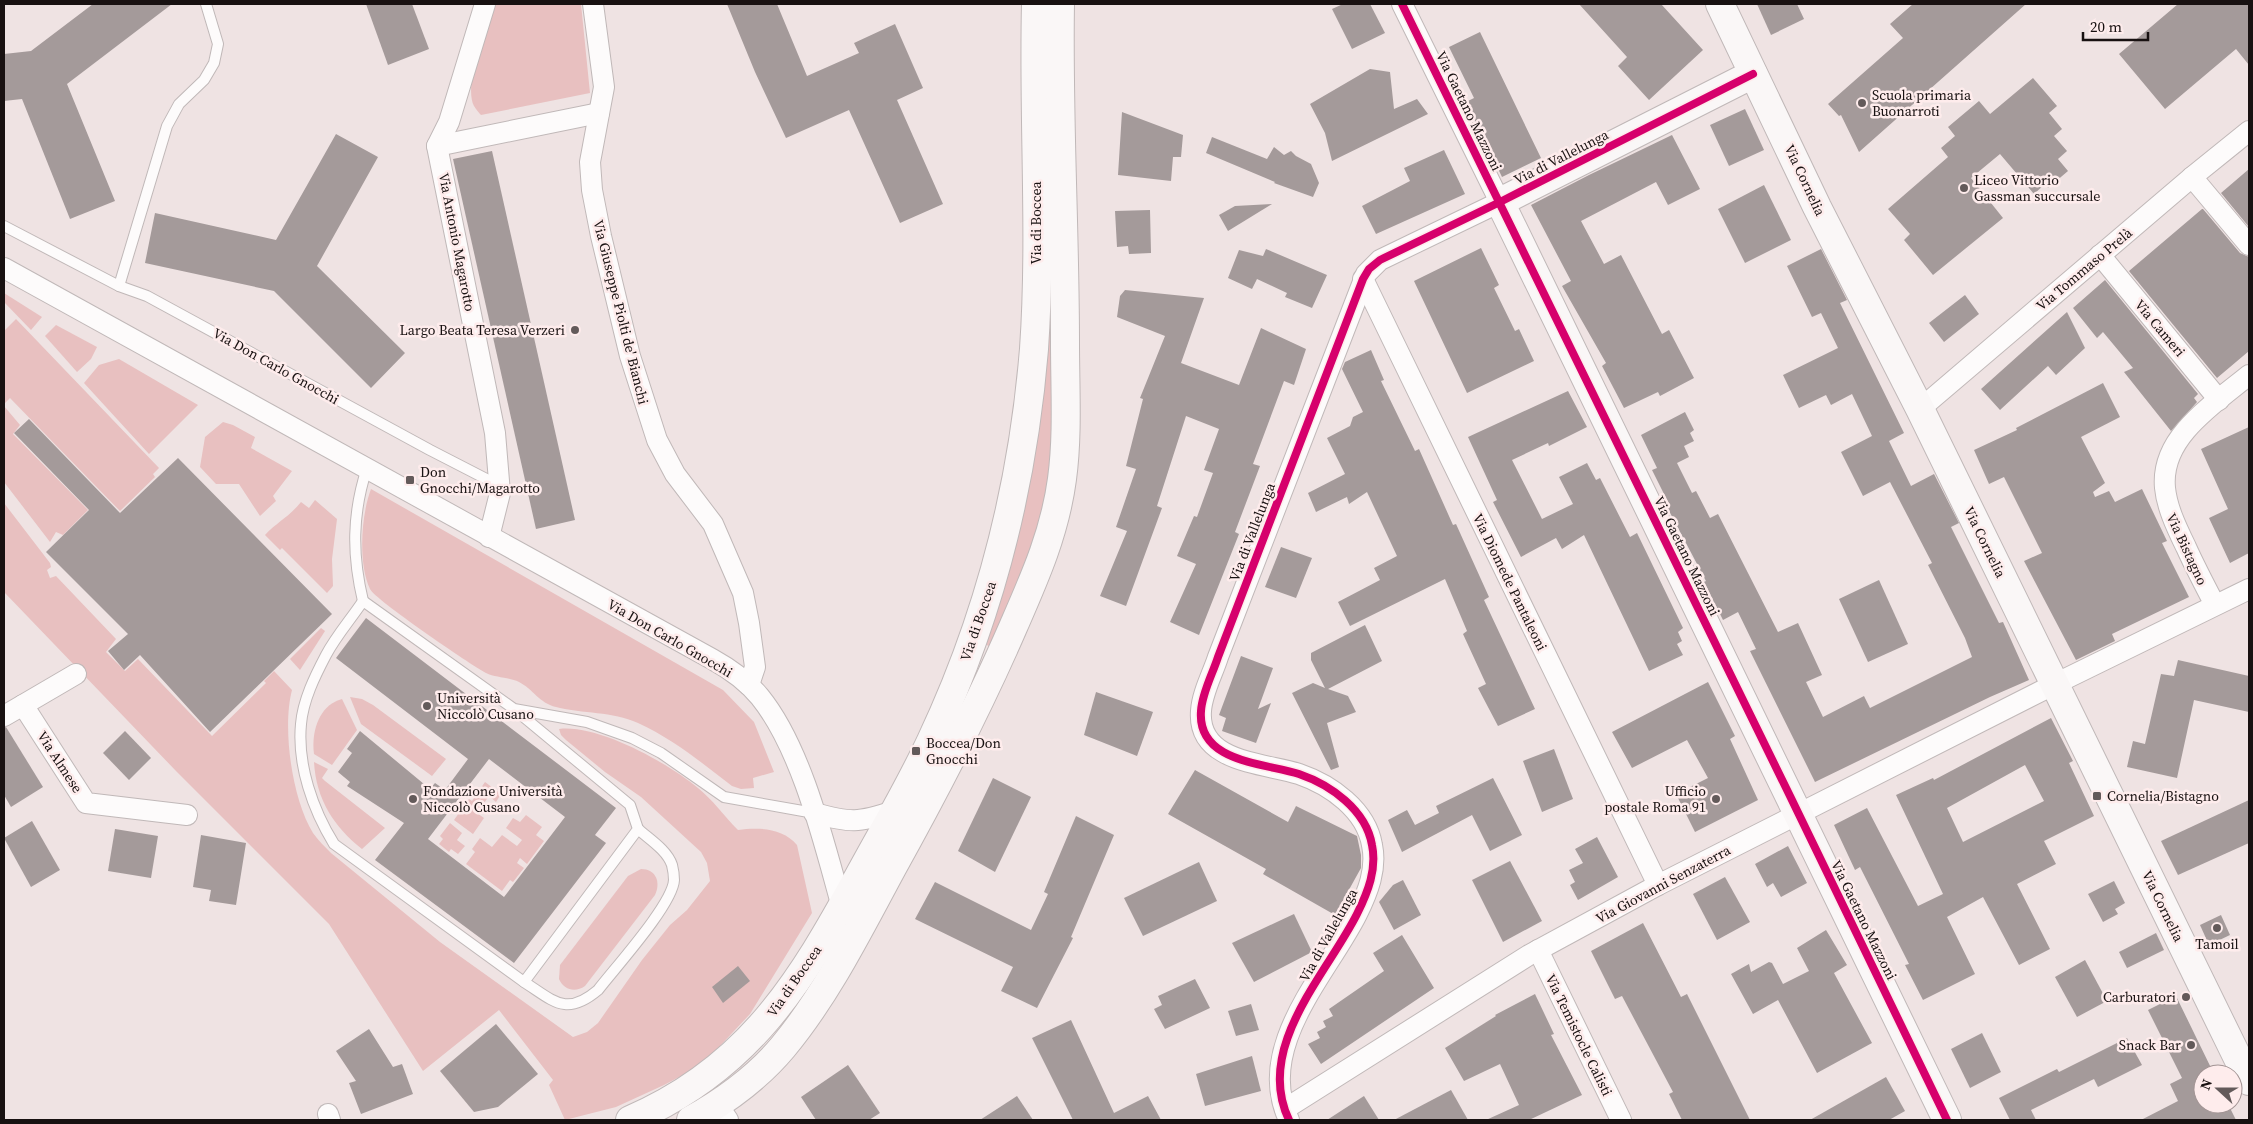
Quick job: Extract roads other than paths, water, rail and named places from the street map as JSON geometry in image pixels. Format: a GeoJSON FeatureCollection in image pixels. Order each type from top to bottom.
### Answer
{"type":"FeatureCollection","features":[{"type":"Feature","properties":{"kind":"street"},"geometry":{"type":"LineString","coordinates":[[437,146],[449,122],[485,4]]}},
{"type":"Feature","properties":{"kind":"street","name":"Via Giuseppe Piolti de' Bianchi"},"geometry":{"type":"LineString","coordinates":[[592,4],[604,87],[591,152],[592,190],[630,356],[643,401],[662,452],[675,474],[713,524],[742,593],[749,623],[755,667],[749,685]]}},
{"type":"Feature","properties":{"kind":"street","name":"Via di Boccea"},"geometry":{"type":"LineString","coordinates":[[692,1120],[722,1112],[786,1044],[822,991],[894,811],[932,739],[977,629],[1004,536],[1018,470],[1030,384],[1036,316],[1036,4]]}},
{"type":"Feature","properties":{"kind":"street","name":"Via di Boccea"},"geometry":{"type":"LineString","coordinates":[[630,1120],[653,1110],[688,1090],[738,1052],[767,1020],[853,914],[967,727],[1036,575],[1053,529],[1063,468],[1065,420],[1060,4]]}},
{"type":"Feature","properties":{"kind":"street","name":"Via Gaetano Mazzoni"},"geometry":{"type":"LineString","coordinates":[[1402,4],[1799,813],[1947,1120]]}},
{"type":"Feature","properties":{"kind":"street","name":"Via Cornelia"},"geometry":{"type":"LineString","coordinates":[[1720,4],[1822,216],[1920,408],[2249,1081]]}},
{"type":"Feature","properties":{"kind":"street","name":"Via di Vallelunga"},"geometry":{"type":"LineString","coordinates":[[1287,1114],[1281,1094],[1280,1072],[1288,1036],[1296,1017],[1337,950],[1361,905],[1372,874],[1374,862],[1372,843],[1363,820],[1352,807],[1324,786],[1297,774],[1239,759],[1217,748],[1204,730],[1201,712],[1218,657],[1363,279],[1369,270],[1380,260],[1500,202],[1753,74]]}},
{"type":"Feature","properties":{"kind":"street"},"geometry":{"type":"LineString","coordinates":[[437,146],[600,114]]}},
{"type":"Feature","properties":{"kind":"street","name":"Via Tommaso Prelà"},"geometry":{"type":"LineString","coordinates":[[1920,408],[2192,177],[2249,132]]}},
{"type":"Feature","properties":{"kind":"street","name":"Via Antonio Magarotto"},"geometry":{"type":"LineString","coordinates":[[437,146],[495,434],[500,486]]}},
{"type":"Feature","properties":{"kind":"street"},"geometry":{"type":"LineString","coordinates":[[2192,177],[2249,245]]}},
{"type":"Feature","properties":{"kind":"street","name":"Via Cameri"},"geometry":{"type":"LineString","coordinates":[[2100,255],[2219,400]]}},
{"type":"Feature","properties":{"kind":"street","name":"Via Don Carlo Gnocchi"},"geometry":{"type":"LineString","coordinates":[[4,268],[225,392],[368,468],[489,537],[712,659],[749,685],[764,703],[786,738],[853,914]]}},
{"type":"Feature","properties":{"kind":"street","name":"Via Diomede Pantaleoni"},"geometry":{"type":"LineString","coordinates":[[1363,279],[1658,885]]}},
{"type":"Feature","properties":{"kind":"street","name":"Via Bistagno"},"geometry":{"type":"LineString","coordinates":[[2214,606],[2172,518],[2166,501],[2164,479],[2168,458],[2178,440],[2194,422],[2249,375]]}},
{"type":"Feature","properties":{"kind":"street"},"geometry":{"type":"LineString","coordinates":[[489,537],[499,501],[500,486]]}},
{"type":"Feature","properties":{"kind":"street"},"geometry":{"type":"LineString","coordinates":[[2055,684],[2249,589]]}},
{"type":"Feature","properties":{"kind":"street"},"geometry":{"type":"LineString","coordinates":[[4,716],[76,674]]}},
{"type":"Feature","properties":{"kind":"street","name":"Via Giovanni Senzaterra"},"geometry":{"type":"LineString","coordinates":[[1287,1114],[1538,950],[1658,885],[2055,684]]}},
{"type":"Feature","properties":{"kind":"street","name":"Via Almese"},"geometry":{"type":"LineString","coordinates":[[24,705],[86,803],[187,816]]}},
{"type":"Feature","properties":{"kind":"street"},"geometry":{"type":"LineString","coordinates":[[814,813],[852,822],[867,820],[894,811]]}},
{"type":"Feature","properties":{"kind":"street","name":"Via Temistocle Calisti"},"geometry":{"type":"LineString","coordinates":[[1538,950],[1621,1120]]}},
{"type":"Feature","properties":{"kind":"lane"},"geometry":{"type":"LineString","coordinates":[[119,286],[167,126],[179,104],[204,80],[214,63],[218,44],[206,4]]}},
{"type":"Feature","properties":{"kind":"lane","name":"Via Don Carlo Gnocchi"},"geometry":{"type":"LineString","coordinates":[[4,226],[119,286],[147,296],[422,446],[500,486]]}},
{"type":"Feature","properties":{"kind":"lane"},"geometry":{"type":"LineString","coordinates":[[363,601],[326,654],[303,711],[301,724],[302,756],[305,774],[320,821],[334,844],[524,982],[554,1001],[565,1005],[586,1000],[598,990],[668,898],[674,881],[672,864],[663,851],[638,829],[630,805],[514,710],[363,601],[355,564],[354,528],[358,498],[368,468]]}},
{"type":"Feature","properties":{"kind":"lane"},"geometry":{"type":"LineString","coordinates":[[514,710],[587,722],[632,738],[661,753],[724,796],[814,813]]}},
{"type":"Feature","properties":{"kind":"lane"},"geometry":{"type":"LineString","coordinates":[[524,982],[638,829]]}},
{"type":"Feature","properties":{"kind":"place","name":"Scuola primaria Buonarroti"},"geometry":{"type":"Point","coordinates":[1862,103]}},
{"type":"Feature","properties":{"kind":"place","name":"Liceo Vittorio Gassman succursale"},"geometry":{"type":"Point","coordinates":[1964,188]}},
{"type":"Feature","properties":{"kind":"place","name":"Largo Beata Teresa Verzeri"},"geometry":{"type":"Point","coordinates":[575,330]}},
{"type":"Feature","properties":{"kind":"place","name":"Don Gnocchi/Magarotto"},"geometry":{"type":"Point","coordinates":[410,480]}},
{"type":"Feature","properties":{"kind":"place","name":"Università Niccolò Cusano"},"geometry":{"type":"Point","coordinates":[427,706]}},
{"type":"Feature","properties":{"kind":"place","name":"Boccea/Don Gnocchi"},"geometry":{"type":"Point","coordinates":[916,751]}},
{"type":"Feature","properties":{"kind":"place","name":"Cornelia/Bistagno"},"geometry":{"type":"Point","coordinates":[2097,796]}},
{"type":"Feature","properties":{"kind":"place","name":"Fondazione Università Niccolò Cusano"},"geometry":{"type":"Point","coordinates":[413,799]}},
{"type":"Feature","properties":{"kind":"place","name":"Ufficio postale Roma 91"},"geometry":{"type":"Point","coordinates":[1716,799]}},
{"type":"Feature","properties":{"kind":"place","name":"Tamoil"},"geometry":{"type":"Point","coordinates":[2217,928]}},
{"type":"Feature","properties":{"kind":"place","name":"Carburatori"},"geometry":{"type":"Point","coordinates":[2186,997]}},
{"type":"Feature","properties":{"kind":"place","name":"Snack Bar"},"geometry":{"type":"Point","coordinates":[2191,1045]}}]}
